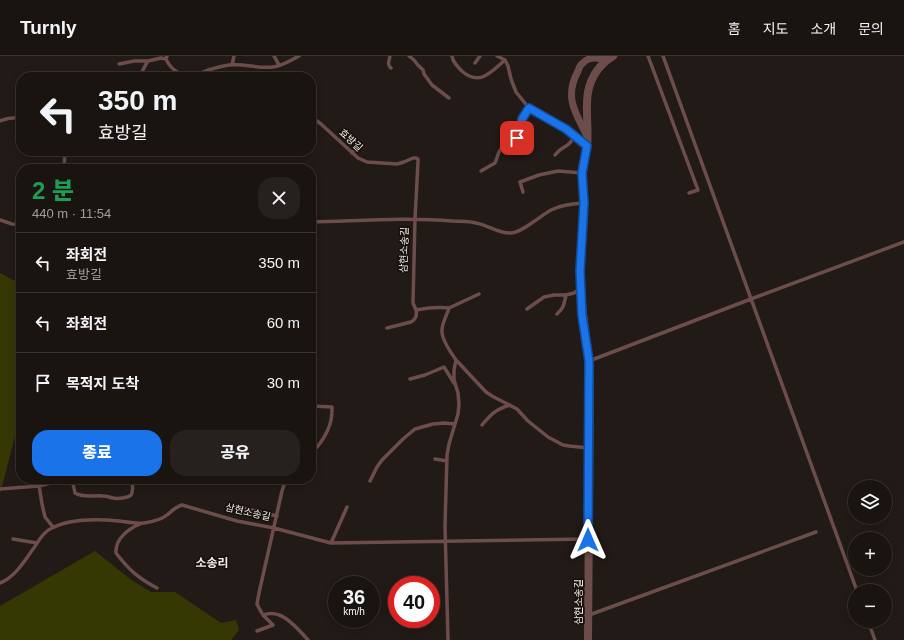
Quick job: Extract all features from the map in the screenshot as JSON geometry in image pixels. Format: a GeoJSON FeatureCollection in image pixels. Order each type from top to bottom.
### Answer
{"type":"FeatureCollection","features":[{"type":"Feature","properties":{"kind":"street"},"geometry":{"type":"LineString","coordinates":[[587,136],[578,117],[571,96],[573,79],[582,63],[588,58],[610,58]]}},
{"type":"Feature","properties":{"kind":"street","name":"삼현소송길"},"geometry":{"type":"LineString","coordinates":[[588,640],[589,361],[582,315],[580,289],[584,203],[582,173],[587,146],[588,92],[594,76],[600,66],[610,58]]}},
{"type":"Feature","properties":{"kind":"lane"},"geometry":{"type":"LineString","coordinates":[[232,64],[234,56]]}},
{"type":"Feature","properties":{"kind":"lane"},"geometry":{"type":"LineString","coordinates":[[274,56],[279,65]]}},
{"type":"Feature","properties":{"kind":"lane"},"geometry":{"type":"LineString","coordinates":[[204,72],[232,64],[272,67],[298,56]]}},
{"type":"Feature","properties":{"kind":"lane"},"geometry":{"type":"LineString","coordinates":[[390,56],[388,63],[391,68]]}},
{"type":"Feature","properties":{"kind":"lane"},"geometry":{"type":"LineString","coordinates":[[409,56],[423,70],[424,74],[432,85],[449,98]]}},
{"type":"Feature","properties":{"kind":"lane"},"geometry":{"type":"LineString","coordinates":[[452,56],[453,61],[458,67],[474,78],[484,76],[504,60]]}},
{"type":"Feature","properties":{"kind":"lane"},"geometry":{"type":"LineString","coordinates":[[475,62],[480,56]]}},
{"type":"Feature","properties":{"kind":"lane"},"geometry":{"type":"LineString","coordinates":[[497,56],[504,60],[508,66],[516,92],[529,108],[566,129],[587,146]]}},
{"type":"Feature","properties":{"kind":"lane"},"geometry":{"type":"LineString","coordinates":[[648,56],[698,190],[689,193]]}},
{"type":"Feature","properties":{"kind":"lane"},"geometry":{"type":"LineString","coordinates":[[663,56],[854,584]]}},
{"type":"Feature","properties":{"kind":"lane"},"geometry":{"type":"LineString","coordinates":[[119,64],[167,58],[169,66],[178,72]]}},
{"type":"Feature","properties":{"kind":"lane"},"geometry":{"type":"LineString","coordinates":[[142,72],[148,60]]}},
{"type":"Feature","properties":{"kind":"lane"},"geometry":{"type":"LineString","coordinates":[[481,170],[495,163],[501,149],[517,138],[520,134],[522,119],[529,108]]}},
{"type":"Feature","properties":{"kind":"lane"},"geometry":{"type":"LineString","coordinates":[[0,121],[6,118],[16,117]]}},
{"type":"Feature","properties":{"kind":"lane","name":"효방길"},"geometry":{"type":"LineString","coordinates":[[317,122],[358,158],[367,162],[400,164],[412,158],[418,159],[419,166],[415,219]]}},
{"type":"Feature","properties":{"kind":"lane"},"geometry":{"type":"LineString","coordinates":[[555,155],[559,149],[565,147],[571,142],[575,136]]}},
{"type":"Feature","properties":{"kind":"lane"},"geometry":{"type":"LineString","coordinates":[[352,153],[356,143]]}},
{"type":"Feature","properties":{"kind":"lane"},"geometry":{"type":"LineString","coordinates":[[524,192],[520,182],[539,175],[558,171],[582,173]]}},
{"type":"Feature","properties":{"kind":"lane"},"geometry":{"type":"LineString","coordinates":[[316,222],[415,219],[451,220],[475,223],[499,231],[513,233],[561,206],[584,203]]}},
{"type":"Feature","properties":{"kind":"lane","name":"삼현소송길"},"geometry":{"type":"LineString","coordinates":[[415,219],[413,303],[416,310]]}},
{"type":"Feature","properties":{"kind":"lane"},"geometry":{"type":"LineString","coordinates":[[0,220],[16,224]]}},
{"type":"Feature","properties":{"kind":"lane"},"geometry":{"type":"LineString","coordinates":[[589,361],[904,242]]}},
{"type":"Feature","properties":{"kind":"lane"},"geometry":{"type":"LineString","coordinates":[[527,309],[544,297],[566,295],[580,289]]}},
{"type":"Feature","properties":{"kind":"lane"},"geometry":{"type":"LineString","coordinates":[[387,328],[411,322],[416,318],[416,310],[440,307],[450,308],[478,294]]}},
{"type":"Feature","properties":{"kind":"lane"},"geometry":{"type":"LineString","coordinates":[[557,314],[564,306],[566,295]]}},
{"type":"Feature","properties":{"kind":"lane"},"geometry":{"type":"LineString","coordinates":[[450,308],[442,329],[442,334],[448,348],[456,360],[486,392],[517,409],[528,421],[555,441],[569,446],[589,448]]}},
{"type":"Feature","properties":{"kind":"lane"},"geometry":{"type":"LineString","coordinates":[[448,640],[446,541],[447,461],[449,444],[458,414],[459,404],[454,370],[456,360]]}},
{"type":"Feature","properties":{"kind":"lane"},"geometry":{"type":"LineString","coordinates":[[410,380],[444,367],[456,384]]}},
{"type":"Feature","properties":{"kind":"lane"},"geometry":{"type":"LineString","coordinates":[[482,425],[496,410],[510,405]]}},
{"type":"Feature","properties":{"kind":"lane"},"geometry":{"type":"LineString","coordinates":[[316,406],[332,407],[331,420],[328,428],[316,448]]}},
{"type":"Feature","properties":{"kind":"lane"},"geometry":{"type":"LineString","coordinates":[[370,481],[382,460],[415,429],[433,424],[455,424]]}},
{"type":"Feature","properties":{"kind":"lane"},"geometry":{"type":"LineString","coordinates":[[435,459],[447,461]]}},
{"type":"Feature","properties":{"kind":"lane"},"geometry":{"type":"LineString","coordinates":[[0,489],[47,484]]}},
{"type":"Feature","properties":{"kind":"lane"},"geometry":{"type":"LineString","coordinates":[[73,484],[75,493],[77,495],[105,496],[118,499],[131,494],[132,484]]}},
{"type":"Feature","properties":{"kind":"lane"},"geometry":{"type":"LineString","coordinates":[[257,631],[273,625],[257,604],[285,484]]}},
{"type":"Feature","properties":{"kind":"lane"},"geometry":{"type":"LineString","coordinates":[[0,583],[16,572],[45,532],[53,527],[46,517],[39,486]]}},
{"type":"Feature","properties":{"kind":"lane","name":"삼현소송길"},"geometry":{"type":"LineString","coordinates":[[53,527],[76,521],[88,520],[143,523],[161,519],[177,506],[182,504],[237,521],[274,528],[332,543],[588,540]]}},
{"type":"Feature","properties":{"kind":"lane"},"geometry":{"type":"LineString","coordinates":[[238,507],[277,516]]}},
{"type":"Feature","properties":{"kind":"lane"},"geometry":{"type":"LineString","coordinates":[[332,543],[347,508]]}},
{"type":"Feature","properties":{"kind":"lane"},"geometry":{"type":"LineString","coordinates":[[143,523],[124,534],[119,541],[116,553],[134,574],[157,588]]}},
{"type":"Feature","properties":{"kind":"lane"},"geometry":{"type":"LineString","coordinates":[[588,616],[816,532]]}},
{"type":"Feature","properties":{"kind":"lane"},"geometry":{"type":"LineString","coordinates":[[13,539],[37,544]]}},
{"type":"Feature","properties":{"kind":"lane"},"geometry":{"type":"LineString","coordinates":[[264,615],[270,613],[280,615],[308,640]]}},
{"type":"Feature","properties":{"kind":"lane"},"geometry":{"type":"LineString","coordinates":[[871,628],[875,640]]}},
{"type":"Feature","properties":{"kind":"shaded area"},"geometry":{"type":"Polygon","coordinates":[[[0,273],[16,281],[16,432],[0,494],[0,273]]]}},
{"type":"Feature","properties":{"kind":"shaded area"},"geometry":{"type":"Polygon","coordinates":[[[95,551],[130,579],[151,592],[175,592],[221,623],[236,620],[239,630],[231,640],[0,640],[0,606],[95,551]]]}},
{"type":"Feature","properties":{"kind":"district","name":"소송리"},"geometry":{"type":"Point","coordinates":[212,563]}},
{"type":"Feature","properties":{"kind":"route"},"geometry":{"type":"LineString","coordinates":[[517,138],[520,134],[524,114],[529,108],[566,129],[587,146],[582,173],[584,203],[580,289],[590,375],[588,540]]}}]}
